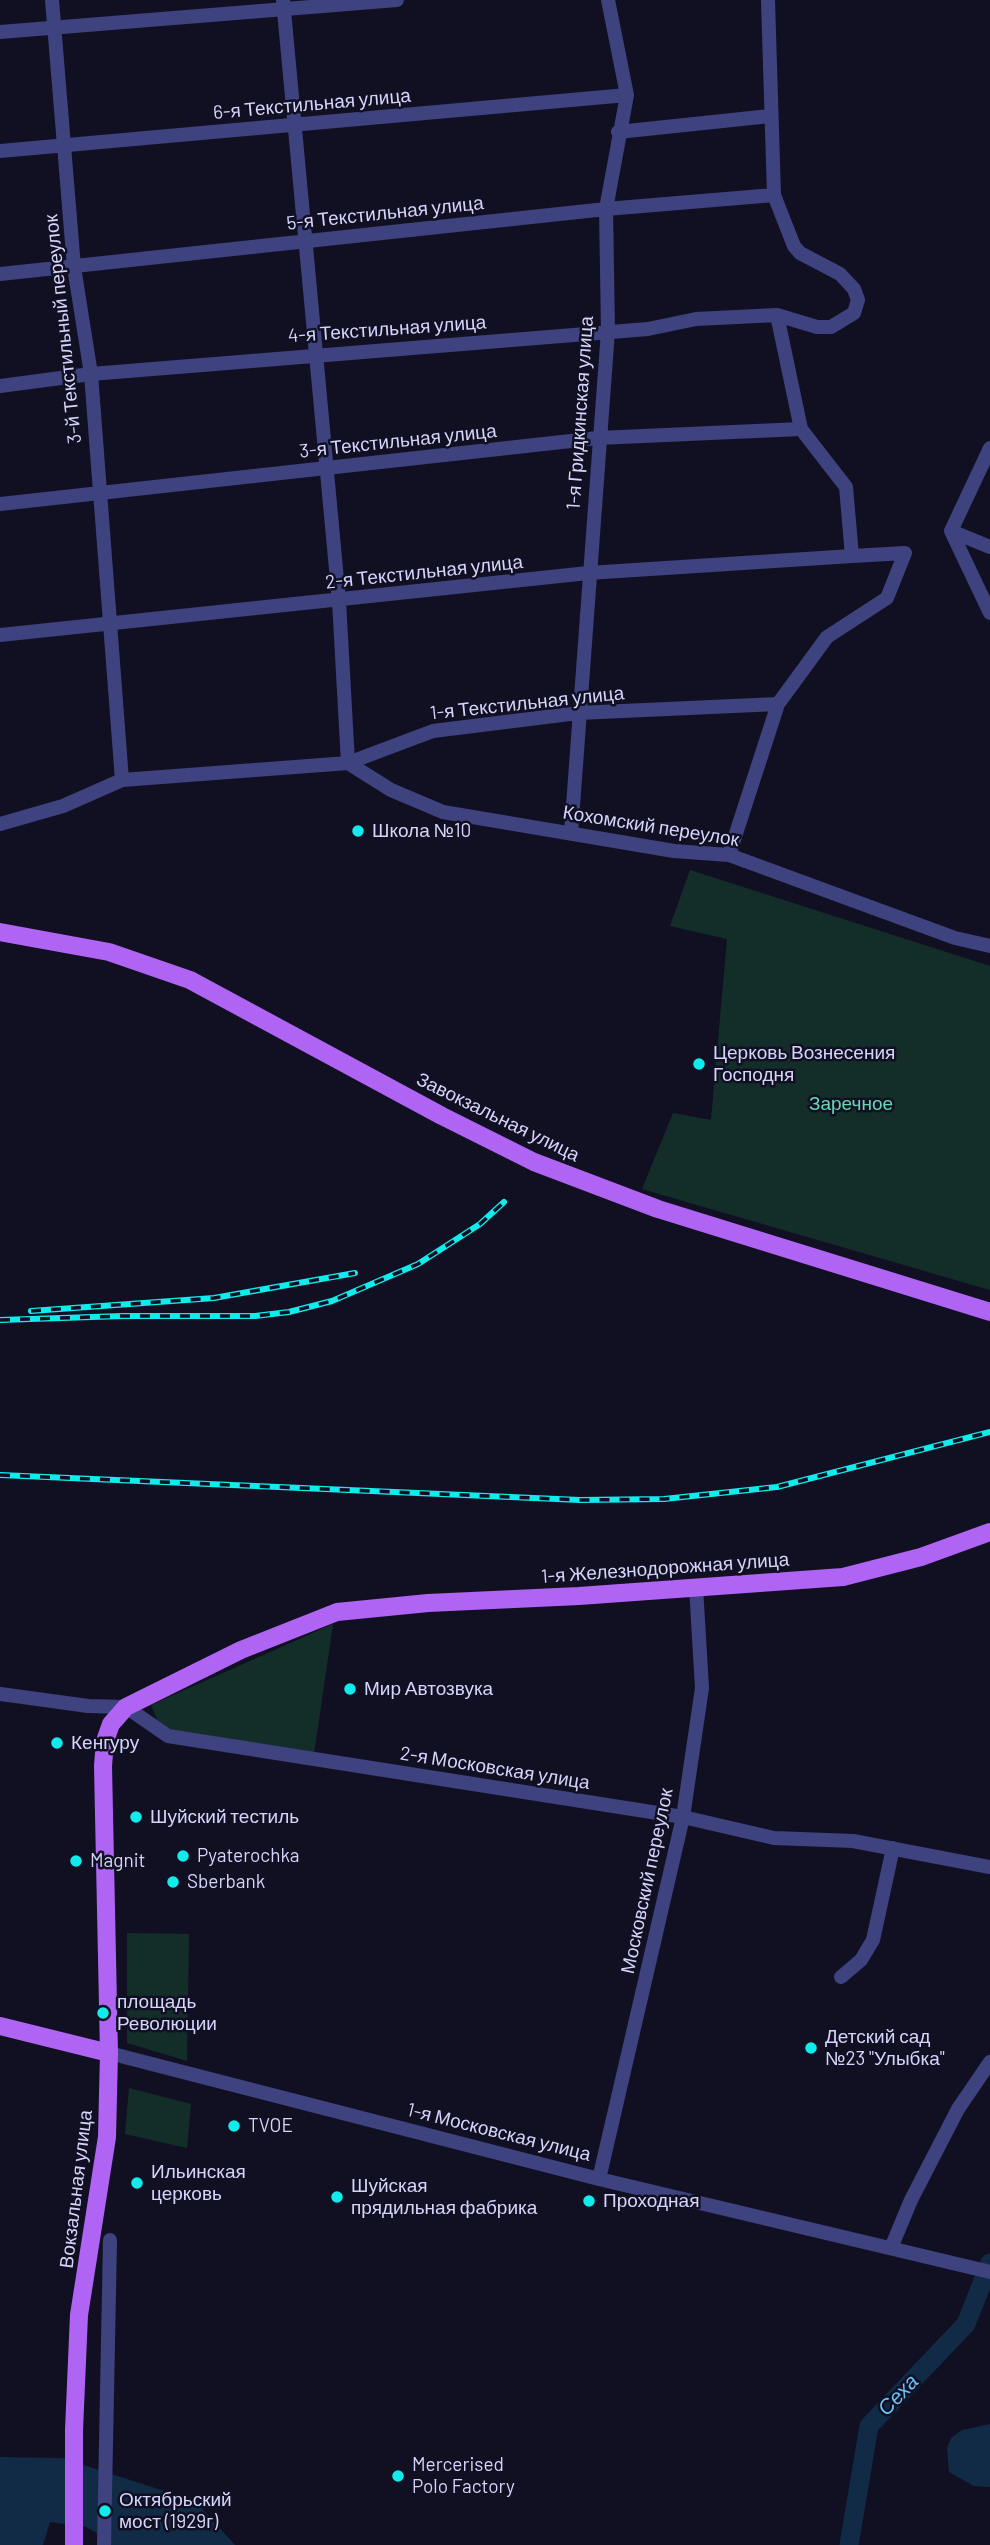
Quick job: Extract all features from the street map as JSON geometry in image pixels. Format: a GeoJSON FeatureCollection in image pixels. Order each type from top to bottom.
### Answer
{"type":"FeatureCollection","features":[{"type":"Feature","properties":{"kind":"main road","name":"Завокзальная улица"},"geometry":{"type":"LineString","coordinates":[[1,930],[109,953],[190,980],[442,1116],[559,1171],[658,1209],[990,1312]]}},
{"type":"Feature","properties":{"kind":"main road","name":"1-я Железнодорожная улица"},"geometry":{"type":"LineString","coordinates":[[125,1707],[241,1650],[337,1612],[428,1603],[843,1577],[921,1557],[990,1532]]}},
{"type":"Feature","properties":{"kind":"main road","name":"Вокзальная улица"},"geometry":{"type":"LineString","coordinates":[[74,2545],[74,2430],[79,2315],[107,2137],[109,2053],[103,1766],[105,1741],[111,1724],[125,1707]]}},
{"type":"Feature","properties":{"kind":"main road","name":"1-я Московская улица"},"geometry":{"type":"LineString","coordinates":[[0,2026],[109,2053]]}},
{"type":"Feature","properties":{"kind":"street","name":"3-й Текстильный переулок"},"geometry":{"type":"LineString","coordinates":[[52,0],[74,267],[90,374],[97,494],[122,780]]}},
{"type":"Feature","properties":{"kind":"street"},"geometry":{"type":"LineString","coordinates":[[0,32],[283,4],[397,0]]}},
{"type":"Feature","properties":{"kind":"street","name":"1-я Гридкинская улица"},"geometry":{"type":"LineString","coordinates":[[571,833],[588,573],[608,331],[606,209],[618,132],[627,95],[608,0]]}},
{"type":"Feature","properties":{"kind":"street"},"geometry":{"type":"LineString","coordinates":[[768,0],[774,195]]}},
{"type":"Feature","properties":{"kind":"street"},"geometry":{"type":"LineString","coordinates":[[283,4],[339,601],[348,763]]}},
{"type":"Feature","properties":{"kind":"street","name":"6-я Текстильная улица"},"geometry":{"type":"LineString","coordinates":[[0,151],[627,95]]}},
{"type":"Feature","properties":{"kind":"street"},"geometry":{"type":"LineString","coordinates":[[618,132],[770,116]]}},
{"type":"Feature","properties":{"kind":"street","name":"5-я Текстильная улица"},"geometry":{"type":"LineString","coordinates":[[0,274],[606,209],[774,195]]}},
{"type":"Feature","properties":{"kind":"street","name":"4-я Текстильная улица"},"geometry":{"type":"LineString","coordinates":[[0,386],[90,374],[315,354],[648,329],[695,319],[777,315],[817,327],[831,327],[854,313],[858,300],[854,289],[840,274],[800,253],[794,246],[774,195]]}},
{"type":"Feature","properties":{"kind":"street"},"geometry":{"type":"LineString","coordinates":[[777,315],[801,429],[846,487],[852,556]]}},
{"type":"Feature","properties":{"kind":"street","name":"3-я Текстильная улица"},"geometry":{"type":"LineString","coordinates":[[0,504],[598,438],[801,429]]}},
{"type":"Feature","properties":{"kind":"street"},"geometry":{"type":"LineString","coordinates":[[951,531],[990,448]]}},
{"type":"Feature","properties":{"kind":"street"},"geometry":{"type":"LineString","coordinates":[[951,531],[990,547]]}},
{"type":"Feature","properties":{"kind":"street"},"geometry":{"type":"LineString","coordinates":[[951,531],[990,613]]}},
{"type":"Feature","properties":{"kind":"street","name":"2-я Текстильная улица"},"geometry":{"type":"LineString","coordinates":[[0,635],[588,573],[905,552],[887,598],[827,638],[778,704]]}},
{"type":"Feature","properties":{"kind":"street"},"geometry":{"type":"LineString","coordinates":[[729,855],[778,704]]}},
{"type":"Feature","properties":{"kind":"street","name":"1-я Текстильная улица"},"geometry":{"type":"LineString","coordinates":[[0,824],[64,806],[122,780],[348,763],[433,731],[578,713],[778,704]]}},
{"type":"Feature","properties":{"kind":"street","name":"Кохомский переулок"},"geometry":{"type":"LineString","coordinates":[[348,763],[391,790],[443,812],[674,851],[729,855],[956,938],[990,946]]}},
{"type":"Feature","properties":{"kind":"street","name":"Московский переулок"},"geometry":{"type":"LineString","coordinates":[[599,2179],[682,1816],[702,1688],[696,1587]]}},
{"type":"Feature","properties":{"kind":"street"},"geometry":{"type":"LineString","coordinates":[[0,1694],[88,1706],[125,1707]]}},
{"type":"Feature","properties":{"kind":"street","name":"2-я Московская улица"},"geometry":{"type":"LineString","coordinates":[[125,1707],[167,1736],[682,1816],[774,1838],[853,1840],[990,1867]]}},
{"type":"Feature","properties":{"kind":"street"},"geometry":{"type":"LineString","coordinates":[[841,1977],[861,1960],[873,1940],[892,1848]]}},
{"type":"Feature","properties":{"kind":"street","name":"1-я Московская улица"},"geometry":{"type":"LineString","coordinates":[[109,2053],[599,2179],[990,2272]]}},
{"type":"Feature","properties":{"kind":"street"},"geometry":{"type":"LineString","coordinates":[[891,2248],[911,2200],[958,2109],[990,2062]]}},
{"type":"Feature","properties":{"kind":"street"},"geometry":{"type":"LineString","coordinates":[[104,2545],[103,2435],[110,2239]]}},
{"type":"Feature","properties":{"kind":"green space","name":"Заречное"},"geometry":{"type":"Polygon","coordinates":[[[690,870],[990,966],[990,1290],[642,1189],[673,1113],[711,1120],[727,939],[670,926],[690,870]]]}},
{"type":"Feature","properties":{"kind":"green space"},"geometry":{"type":"Polygon","coordinates":[[[333,1624],[314,1754],[161,1729],[151,1705],[333,1624]]]}},
{"type":"Feature","properties":{"kind":"green space"},"geometry":{"type":"Polygon","coordinates":[[[127,1933],[189,1934],[187,2061],[127,2043],[127,1933]]]}},
{"type":"Feature","properties":{"kind":"green space"},"geometry":{"type":"Polygon","coordinates":[[[129,2088],[191,2104],[187,2148],[125,2134],[129,2088]]]}},
{"type":"Feature","properties":{"kind":"water"},"geometry":{"type":"Polygon","coordinates":[[[990,2424],[990,2487],[974,2486],[949,2472],[947,2448],[951,2438],[962,2430],[990,2424]]]}},
{"type":"Feature","properties":{"kind":"water"},"geometry":{"type":"Polygon","coordinates":[[[0,2457],[62,2458],[195,2501],[235,2545],[109,2545],[109,2540],[86,2527],[50,2522],[43,2545],[0,2545],[0,2457]]]}},
{"type":"Feature","properties":{"kind":"waterway","name":"Сеха"},"geometry":{"type":"LineString","coordinates":[[849,2545],[869,2426],[966,2324],[990,2263]]}},
{"type":"Feature","properties":{"kind":"railway"},"geometry":{"type":"LineString","coordinates":[[0,1320],[255,1316],[289,1312],[332,1301],[418,1264],[480,1224],[504,1202]]}},
{"type":"Feature","properties":{"kind":"railway"},"geometry":{"type":"LineString","coordinates":[[31,1311],[214,1298],[355,1273]]}},
{"type":"Feature","properties":{"kind":"railway"},"geometry":{"type":"LineString","coordinates":[[0,1475],[580,1500],[664,1499],[777,1487],[990,1432]]}},
{"type":"Feature","properties":{"kind":"place","name":"Школа №10"},"geometry":{"type":"Point","coordinates":[358,831]}},
{"type":"Feature","properties":{"kind":"place","name":"Церковь Вознесения Господня"},"geometry":{"type":"Point","coordinates":[699,1064]}},
{"type":"Feature","properties":{"kind":"place","name":"Мир Автозвука"},"geometry":{"type":"Point","coordinates":[350,1689]}},
{"type":"Feature","properties":{"kind":"place","name":"Кенгуру"},"geometry":{"type":"Point","coordinates":[57,1743]}},
{"type":"Feature","properties":{"kind":"place","name":"Шуйский тестиль"},"geometry":{"type":"Point","coordinates":[136,1817]}},
{"type":"Feature","properties":{"kind":"place","name":"Pyaterochka"},"geometry":{"type":"Point","coordinates":[183,1856]}},
{"type":"Feature","properties":{"kind":"place","name":"Magnit"},"geometry":{"type":"Point","coordinates":[76,1861]}},
{"type":"Feature","properties":{"kind":"place","name":"Sberbank"},"geometry":{"type":"Point","coordinates":[173,1882]}},
{"type":"Feature","properties":{"kind":"place","name":"площадь Революции"},"geometry":{"type":"Point","coordinates":[103,2013]}},
{"type":"Feature","properties":{"kind":"place","name":"Детский сад №23 \"Улыбка\""},"geometry":{"type":"Point","coordinates":[811,2048]}},
{"type":"Feature","properties":{"kind":"place","name":"TVOE"},"geometry":{"type":"Point","coordinates":[234,2126]}},
{"type":"Feature","properties":{"kind":"place","name":"Ильинская церковь"},"geometry":{"type":"Point","coordinates":[137,2183]}},
{"type":"Feature","properties":{"kind":"place","name":"Шуйская прядильная фабрика"},"geometry":{"type":"Point","coordinates":[337,2197]}},
{"type":"Feature","properties":{"kind":"place","name":"Проходная"},"geometry":{"type":"Point","coordinates":[589,2201]}},
{"type":"Feature","properties":{"kind":"place","name":"Mercerised Polo Factory"},"geometry":{"type":"Point","coordinates":[398,2476]}},
{"type":"Feature","properties":{"kind":"place","name":"Октябрьский мост (1929г)"},"geometry":{"type":"Point","coordinates":[105,2511]}}]}
